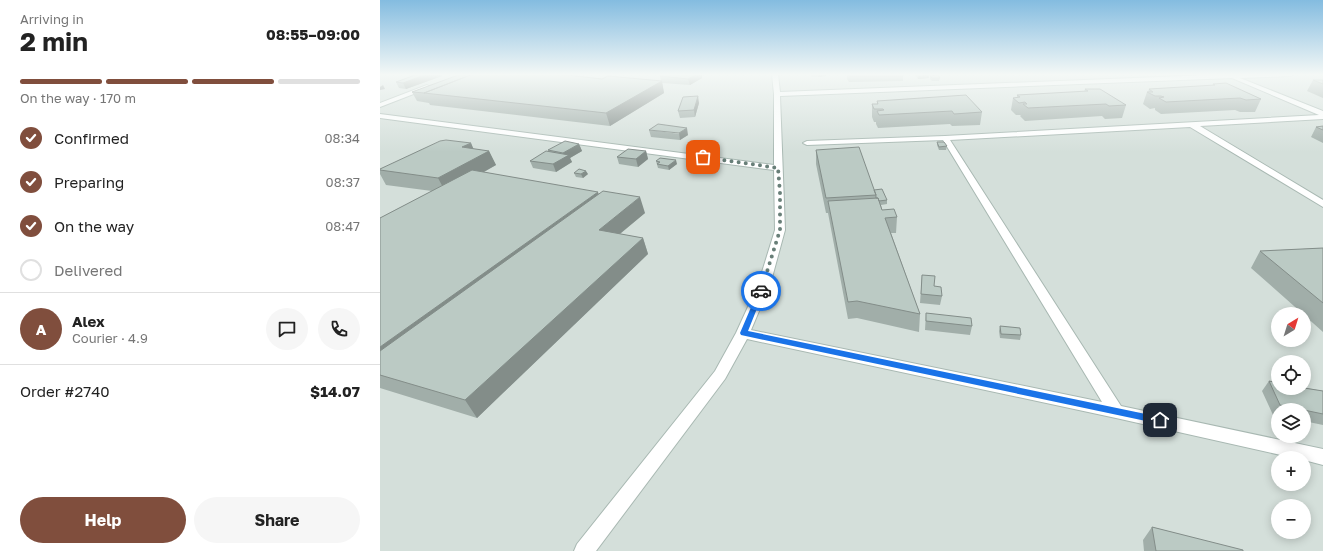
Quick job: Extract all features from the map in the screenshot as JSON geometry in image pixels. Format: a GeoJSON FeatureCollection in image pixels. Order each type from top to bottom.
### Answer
{"type":"FeatureCollection","features":[{"type":"Feature","properties":{"kind":"street"},"geometry":{"type":"LineString","coordinates":[[380,105],[394,100]]}},
{"type":"Feature","properties":{"kind":"street"},"geometry":{"type":"LineString","coordinates":[[584,551],[720,375],[743,333],[764,285],[780,230],[777,100]]}},
{"type":"Feature","properties":{"kind":"street"},"geometry":{"type":"LineString","coordinates":[[1285,100],[1323,116]]}},
{"type":"Feature","properties":{"kind":"street"},"geometry":{"type":"LineString","coordinates":[[380,116],[778,168]]}},
{"type":"Feature","properties":{"kind":"street"},"geometry":{"type":"LineString","coordinates":[[807,143],[945,138],[1323,116]]}},
{"type":"Feature","properties":{"kind":"street"},"geometry":{"type":"LineString","coordinates":[[1191,124],[1323,204]]}},
{"type":"Feature","properties":{"kind":"street"},"geometry":{"type":"LineString","coordinates":[[945,138],[1116,411]]}},
{"type":"Feature","properties":{"kind":"street"},"geometry":{"type":"LineString","coordinates":[[743,333],[1116,411],[1323,457]]}},
{"type":"Feature","properties":{"kind":"shaded area"},"geometry":{"type":"Polygon","coordinates":[[[380,100],[1323,100],[1323,551],[380,551],[380,100]]]}},
{"type":"Feature","properties":{"kind":"building"},"geometry":{"type":"Polygon","coordinates":[[[485,100],[629,100],[606,113],[485,100]]]}},
{"type":"Feature","properties":{"kind":"building"},"geometry":{"type":"Polygon","coordinates":[[[682,100],[697,100],[694,110],[678,111],[682,100]]]}},
{"type":"Feature","properties":{"kind":"building"},"geometry":{"type":"Polygon","coordinates":[[[970,100],[982,112],[954,114],[952,111],[879,115],[877,111],[884,110],[874,109],[872,104],[878,104],[877,101],[970,100]]]}},
{"type":"Feature","properties":{"kind":"building"},"geometry":{"type":"Polygon","coordinates":[[[1015,100],[1117,100],[1126,105],[1109,106],[1106,104],[1028,108],[1023,104],[1027,104],[1025,102],[1019,103],[1015,100]]]}},
{"type":"Feature","properties":{"kind":"building"},"geometry":{"type":"Polygon","coordinates":[[[1162,100],[1208,100],[1166,102],[1162,100]]]}},
{"type":"Feature","properties":{"kind":"building"},"geometry":{"type":"Polygon","coordinates":[[[658,124],[687,128],[679,133],[649,130],[658,124]]]}},
{"type":"Feature","properties":{"kind":"building"},"geometry":{"type":"Polygon","coordinates":[[[1323,126],[1323,130],[1316,127],[1323,126]]]}},
{"type":"Feature","properties":{"kind":"building"},"geometry":{"type":"Polygon","coordinates":[[[446,140],[471,143],[462,147],[489,151],[438,178],[380,170],[440,141],[446,140]]]}},
{"type":"Feature","properties":{"kind":"building"},"geometry":{"type":"Polygon","coordinates":[[[565,141],[579,144],[563,153],[548,150],[565,141]]]}},
{"type":"Feature","properties":{"kind":"building"},"geometry":{"type":"Polygon","coordinates":[[[937,142],[944,142],[947,146],[939,147],[937,142]]]}},
{"type":"Feature","properties":{"kind":"building"},"geometry":{"type":"Polygon","coordinates":[[[859,147],[876,195],[826,198],[816,150],[859,147]]]}},
{"type":"Feature","properties":{"kind":"building"},"geometry":{"type":"Polygon","coordinates":[[[628,149],[646,151],[636,159],[617,157],[628,149]]]}},
{"type":"Feature","properties":{"kind":"building"},"geometry":{"type":"Polygon","coordinates":[[[546,151],[569,155],[553,164],[530,161],[546,151]]]}},
{"type":"Feature","properties":{"kind":"building"},"geometry":{"type":"Polygon","coordinates":[[[660,158],[676,160],[668,166],[657,164],[660,162],[656,161],[660,158]]]}},
{"type":"Feature","properties":{"kind":"building"},"geometry":{"type":"Polygon","coordinates":[[[579,169],[586,171],[581,174],[574,173],[579,169]]]}},
{"type":"Feature","properties":{"kind":"building"},"geometry":{"type":"Polygon","coordinates":[[[472,170],[598,192],[380,347],[380,218],[472,170]]]}},
{"type":"Feature","properties":{"kind":"building"},"geometry":{"type":"Polygon","coordinates":[[[882,189],[887,200],[879,201],[878,198],[876,198],[874,190],[882,189]]]}},
{"type":"Feature","properties":{"kind":"building"},"geometry":{"type":"Polygon","coordinates":[[[603,191],[640,197],[599,230],[643,238],[465,400],[380,375],[380,351],[603,191]]]}},
{"type":"Feature","properties":{"kind":"building"},"geometry":{"type":"Polygon","coordinates":[[[878,198],[882,210],[894,209],[897,217],[885,218],[920,314],[857,301],[848,302],[828,201],[878,198]]]}},
{"type":"Feature","properties":{"kind":"building"},"geometry":{"type":"Polygon","coordinates":[[[1323,248],[1323,303],[1260,251],[1323,248]]]}},
{"type":"Feature","properties":{"kind":"building"},"geometry":{"type":"Polygon","coordinates":[[[922,275],[935,276],[934,286],[941,287],[942,296],[921,294],[922,275]]]}},
{"type":"Feature","properties":{"kind":"building"},"geometry":{"type":"Polygon","coordinates":[[[926,313],[971,318],[972,326],[926,321],[926,313]]]}},
{"type":"Feature","properties":{"kind":"building"},"geometry":{"type":"Polygon","coordinates":[[[1000,326],[1020,328],[1021,335],[1001,334],[1000,326]]]}},
{"type":"Feature","properties":{"kind":"building"},"geometry":{"type":"Polygon","coordinates":[[[1311,389],[1323,391],[1323,414],[1311,411],[1311,403],[1279,403],[1275,395],[1311,395],[1311,389]]]}},
{"type":"Feature","properties":{"kind":"building"},"geometry":{"type":"Polygon","coordinates":[[[1152,527],[1243,550],[1243,551],[1156,551],[1152,527]]]}},
{"type":"Feature","properties":{"kind":"way so far"},"geometry":{"type":"LineString","coordinates":[[703,157],[778,168],[780,230],[761,291]]}},
{"type":"Feature","properties":{"kind":"route"},"geometry":{"type":"LineString","coordinates":[[761,291],[743,333],[1160,420]]}}]}
